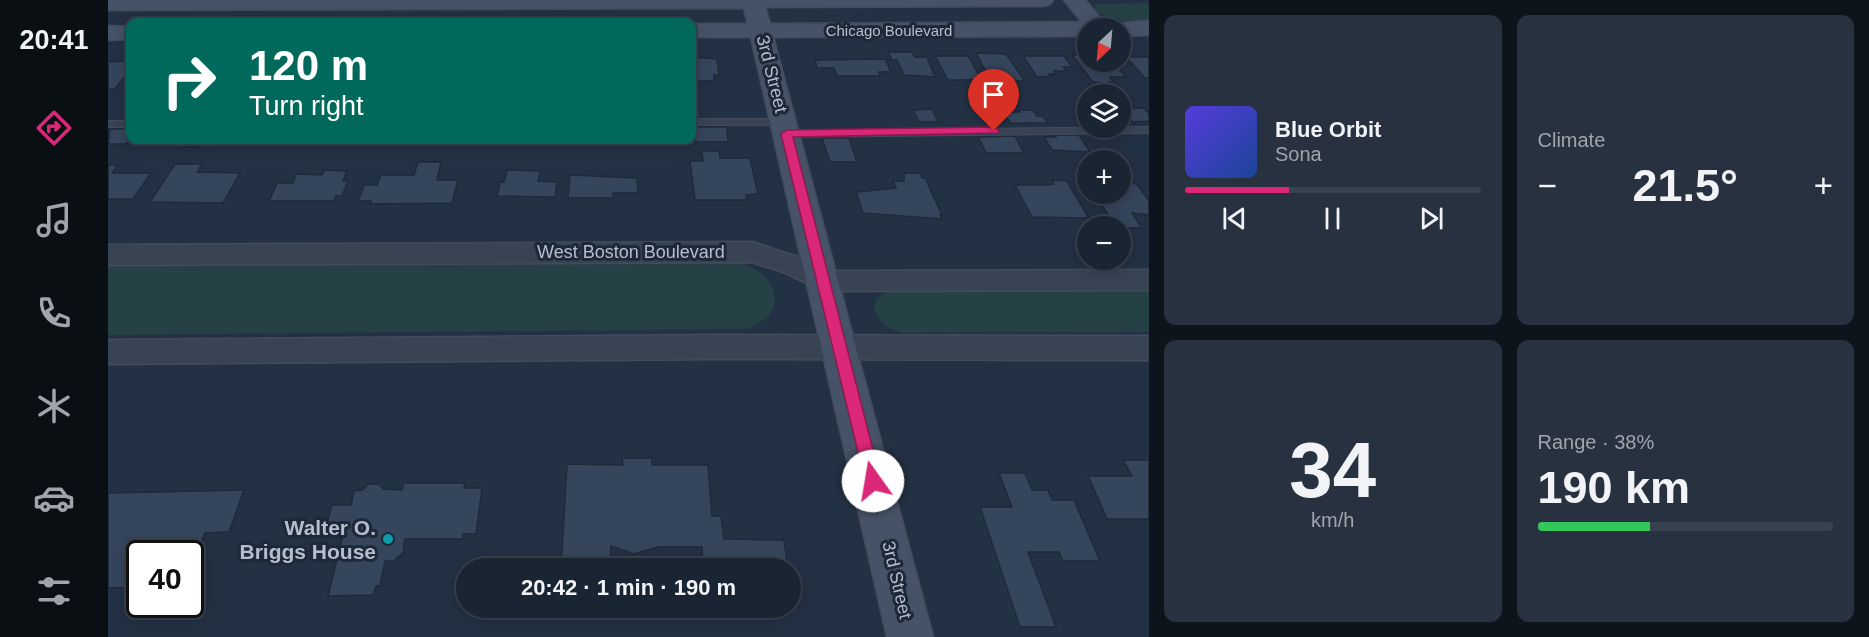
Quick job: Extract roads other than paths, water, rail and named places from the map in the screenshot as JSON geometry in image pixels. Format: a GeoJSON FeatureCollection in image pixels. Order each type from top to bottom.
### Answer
{"type":"FeatureCollection","features":[{"type":"Feature","properties":{"kind":"street","name":"Chicago Boulevard"},"geometry":{"type":"LineString","coordinates":[[108,4],[414,13],[756,11],[1043,0]]}},
{"type":"Feature","properties":{"kind":"street"},"geometry":{"type":"LineString","coordinates":[[1074,0],[1089,18]]}},
{"type":"Feature","properties":{"kind":"street","name":"Chicago Boulevard"},"geometry":{"type":"LineString","coordinates":[[696,30],[756,11],[1077,28]]}},
{"type":"Feature","properties":{"kind":"street","name":"3rd Street"},"geometry":{"type":"LineString","coordinates":[[756,11],[841,348],[910,637]]}},
{"type":"Feature","properties":{"kind":"street"},"geometry":{"type":"LineString","coordinates":[[1131,29],[1149,28]]}},
{"type":"Feature","properties":{"kind":"street"},"geometry":{"type":"LineString","coordinates":[[108,33],[126,33]]}},
{"type":"Feature","properties":{"kind":"street","name":"West Boston Boulevard"},"geometry":{"type":"LineString","coordinates":[[108,255],[752,252],[792,265],[823,280],[1149,280]]}},
{"type":"Feature","properties":{"kind":"street"},"geometry":{"type":"LineString","coordinates":[[108,351],[1149,348]]}},
{"type":"Feature","properties":{"kind":"lane"},"geometry":{"type":"LineString","coordinates":[[696,122],[785,128],[1149,130]]}},
{"type":"Feature","properties":{"kind":"lane"},"geometry":{"type":"LineString","coordinates":[[108,124],[126,124]]}},
{"type":"Feature","properties":{"kind":"place","name":"Walter O. Briggs House"},"geometry":{"type":"Point","coordinates":[388,539]}}]}
